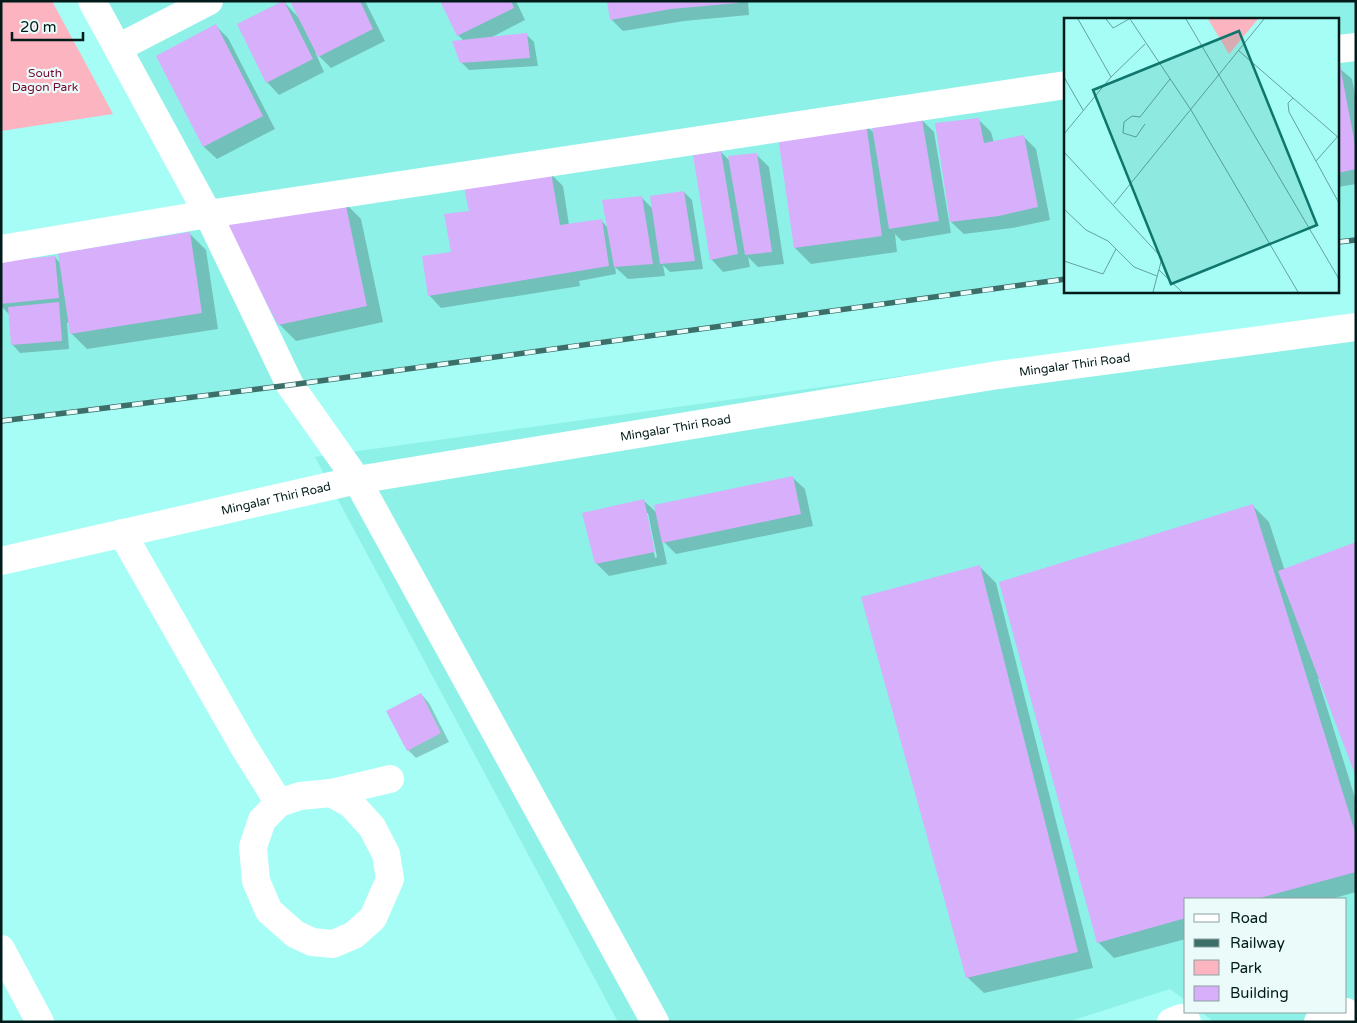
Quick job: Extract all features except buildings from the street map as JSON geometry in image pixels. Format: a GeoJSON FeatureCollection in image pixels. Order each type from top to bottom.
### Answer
{"type":"FeatureCollection","features":[{"type":"Feature","properties":{"kind":"street"},"geometry":{"type":"LineString","coordinates":[[92,1],[208,214],[290,385],[357,480],[655,1022]]}},
{"type":"Feature","properties":{"kind":"street"},"geometry":{"type":"LineString","coordinates":[[118,48],[209,1]]}},
{"type":"Feature","properties":{"kind":"street"},"geometry":{"type":"LineString","coordinates":[[1340,49],[1356,47]]}},
{"type":"Feature","properties":{"kind":"street"},"geometry":{"type":"LineString","coordinates":[[1,250],[208,214],[1064,85]]}},
{"type":"Feature","properties":{"kind":"street","name":"Mingalar Thiri Road"},"geometry":{"type":"LineString","coordinates":[[1,561],[357,480],[998,375],[1356,327]]}},
{"type":"Feature","properties":{"kind":"street"},"geometry":{"type":"LineString","coordinates":[[122,533],[244,747],[279,803]]}},
{"type":"Feature","properties":{"kind":"street"},"geometry":{"type":"LineString","coordinates":[[331,792],[351,804],[372,827],[386,854],[390,879],[373,918],[354,935],[333,944],[312,942],[294,934],[269,910],[256,881],[253,847],[262,820],[279,803],[300,796],[331,792],[390,779]]}},
{"type":"Feature","properties":{"kind":"street"},"geometry":{"type":"LineString","coordinates":[[1,950],[40,1022]]}},
{"type":"Feature","properties":{"kind":"street"},"geometry":{"type":"LineString","coordinates":[[1318,1022],[1343,1013]]}},
{"type":"Feature","properties":{"kind":"street"},"geometry":{"type":"LineString","coordinates":[[1170,1022],[1181,1018],[1187,1022]]}},
{"type":"Feature","properties":{"kind":"shaded area"},"geometry":{"type":"Polygon","coordinates":[[[77,1],[1356,1],[1356,240],[1340,242],[1340,18],[1064,18],[1064,279],[571,347],[1,421],[1,249],[208,214],[104,53],[77,1]]]}},
{"type":"Feature","properties":{"kind":"shaded area"},"geometry":{"type":"Polygon","coordinates":[[[1356,313],[1356,1022],[1214,1022],[1202,1013],[1347,1013],[1347,898],[1184,898],[1184,1000],[1170,989],[1068,1022],[618,1022],[315,457],[1356,313]]]}},
{"type":"Feature","properties":{"kind":"green space","name":"South Dagon Park"},"geometry":{"type":"Polygon","coordinates":[[[1,1],[52,1],[113,114],[1,131],[1,1]]]}},
{"type":"Feature","properties":{"kind":"railway"},"geometry":{"type":"LineString","coordinates":[[1340,242],[1356,240]]}},
{"type":"Feature","properties":{"kind":"railway"},"geometry":{"type":"LineString","coordinates":[[1,421],[290,385],[1064,279]]}}]}
